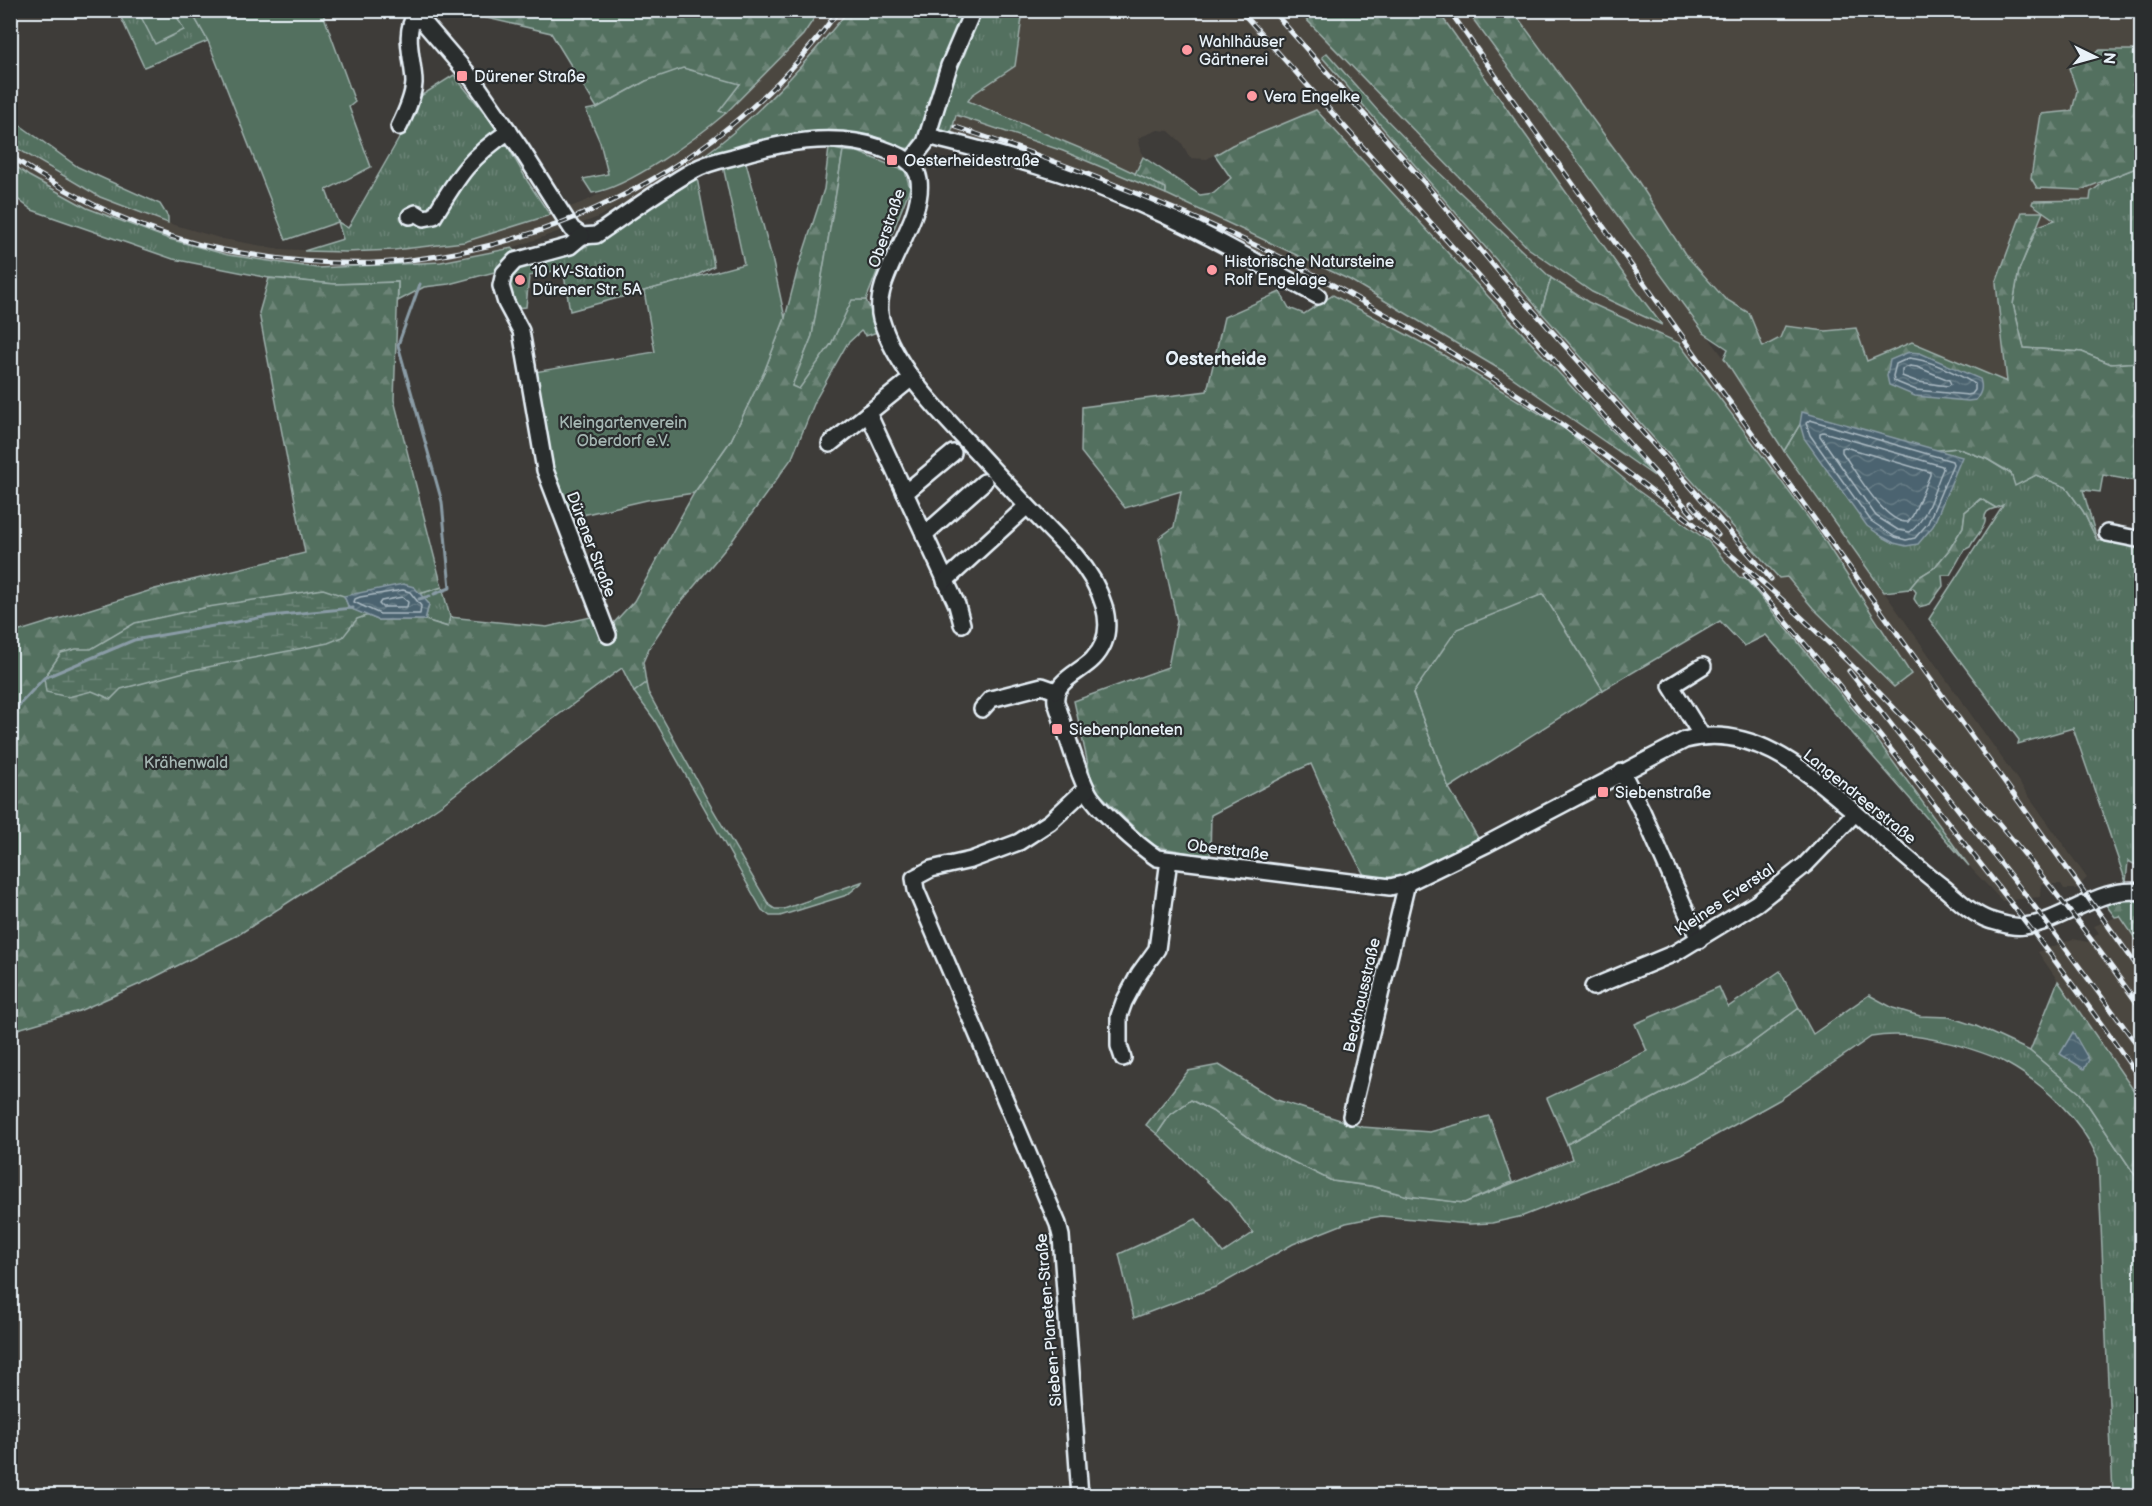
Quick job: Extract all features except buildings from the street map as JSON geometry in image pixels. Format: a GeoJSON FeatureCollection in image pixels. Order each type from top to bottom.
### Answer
{"type":"FeatureCollection","features":[{"type":"Feature","properties":{"kind":"street"},"geometry":{"type":"LineString","coordinates":[[414,12],[474,81],[572,229],[582,236],[596,235],[696,169],[768,147],[814,141],[851,141],[896,153],[910,162],[928,136],[949,66],[973,10]]}},
{"type":"Feature","properties":{"kind":"street"},"geometry":{"type":"LineString","coordinates":[[399,127],[412,96],[414,83],[409,30],[414,12]]}},
{"type":"Feature","properties":{"kind":"street"},"geometry":{"type":"LineString","coordinates":[[410,216],[416,213],[424,218],[434,216],[467,165],[509,131]]}},
{"type":"Feature","properties":{"kind":"street"},"geometry":{"type":"LineString","coordinates":[[928,136],[1030,164],[1117,194],[1159,212],[1318,296]]}},
{"type":"Feature","properties":{"kind":"street","name":"Oberstraße"},"geometry":{"type":"LineString","coordinates":[[910,162],[919,180],[917,201],[882,290],[881,317],[894,349],[958,447],[1027,506],[1090,573],[1100,592],[1104,606],[1106,635],[1102,647],[1093,659],[1059,686],[1056,691],[1056,702],[1087,791],[1146,851],[1157,858],[1169,860],[1390,887],[1407,883],[1487,844]]}},
{"type":"Feature","properties":{"kind":"street","name":"Dürener Straße"},"geometry":{"type":"LineString","coordinates":[[582,236],[570,246],[515,261],[504,273],[501,286],[506,303],[521,331],[545,470],[608,634]]}},
{"type":"Feature","properties":{"kind":"street"},"geometry":{"type":"LineString","coordinates":[[830,444],[912,378]]}},
{"type":"Feature","properties":{"kind":"street"},"geometry":{"type":"LineString","coordinates":[[868,413],[957,605],[962,624]]}},
{"type":"Feature","properties":{"kind":"street"},"geometry":{"type":"LineString","coordinates":[[905,493],[958,447]]}},
{"type":"Feature","properties":{"kind":"street"},"geometry":{"type":"LineString","coordinates":[[924,535],[984,482]]}},
{"type":"Feature","properties":{"kind":"street"},"geometry":{"type":"LineString","coordinates":[[945,581],[1027,506]]}},
{"type":"Feature","properties":{"kind":"street"},"geometry":{"type":"LineString","coordinates":[[2107,533],[2142,540]]}},
{"type":"Feature","properties":{"kind":"street"},"geometry":{"type":"LineString","coordinates":[[1702,736],[1671,686],[1703,666]]}},
{"type":"Feature","properties":{"kind":"street"},"geometry":{"type":"LineString","coordinates":[[982,709],[991,699],[1042,686],[1056,691]]}},
{"type":"Feature","properties":{"kind":"street","name":"Langendreerstraße"},"geometry":{"type":"LineString","coordinates":[[1487,844],[1685,740],[1702,736],[1728,736],[1747,740],[1779,754],[1810,775],[1935,881],[1985,919],[2023,927],[2042,922],[2115,893],[2142,892]]}},
{"type":"Feature","properties":{"kind":"street"},"geometry":{"type":"LineString","coordinates":[[1622,772],[1642,811],[1699,940]]}},
{"type":"Feature","properties":{"kind":"street","name":"Sieben-Planeten-Straße"},"geometry":{"type":"LineString","coordinates":[[1080,1496],[1061,1236],[1058,1224],[982,1049],[916,890],[914,878],[931,869],[971,860],[1019,842],[1034,834],[1081,793],[1087,791]]}},
{"type":"Feature","properties":{"kind":"street","name":"Kleines Everstal"},"geometry":{"type":"LineString","coordinates":[[1593,987],[1676,953],[1757,903],[1805,865],[1855,813]]}},
{"type":"Feature","properties":{"kind":"street"},"geometry":{"type":"LineString","coordinates":[[1123,1058],[1119,1046],[1119,1016],[1139,974],[1156,949],[1169,860]]}},
{"type":"Feature","properties":{"kind":"street","name":"Beckhausstraße"},"geometry":{"type":"LineString","coordinates":[[1351,1116],[1407,883]]}},
{"type":"Feature","properties":{"kind":"shaded area"},"geometry":{"type":"Polygon","coordinates":[[[819,11],[848,11],[803,65],[761,108],[706,154],[657,185],[596,218],[512,248],[441,262],[317,268],[228,255],[169,239],[87,208],[29,176],[11,162],[10,143],[58,174],[100,197],[168,223],[223,239],[280,249],[346,252],[394,250],[464,242],[531,222],[586,201],[632,177],[688,143],[726,113],[803,35],[819,11]]]}},
{"type":"Feature","properties":{"kind":"shaded area"},"geometry":{"type":"Polygon","coordinates":[[[1023,11],[1300,11],[1528,248],[1661,323],[1630,283],[1438,11],[1467,11],[1724,358],[1784,451],[2087,878],[2076,889],[2064,889],[2061,884],[2041,884],[2040,897],[2002,901],[1969,866],[1867,726],[1708,541],[1637,490],[1565,429],[1435,350],[1333,295],[1115,190],[951,132],[956,115],[1063,151],[1173,196],[1350,280],[1506,373],[1651,473],[1603,418],[1252,138],[1232,145],[1207,159],[1190,158],[1181,142],[1169,131],[1158,130],[1138,138],[1143,157],[1135,174],[968,100],[1015,66],[1023,11]],[[1326,54],[1323,58],[1359,102],[1424,174],[1541,312],[1778,578],[1787,576],[1813,608],[1894,687],[1911,674],[1821,535],[1588,302],[1551,278],[1432,166],[1326,54]]]}},
{"type":"Feature","properties":{"kind":"shaded area"},"geometry":{"type":"Polygon","coordinates":[[[1513,11],[2141,11],[2141,427],[1761,410],[1739,321],[1724,298],[1685,254],[1636,178],[1513,11]]]}},
{"type":"Feature","properties":{"kind":"shaded area"},"geometry":{"type":"Polygon","coordinates":[[[2119,916],[2141,947],[2141,1101],[2038,952],[2073,939],[2088,942],[2099,933],[2094,926],[2119,916]]]}},
{"type":"Feature","properties":{"kind":"green space"},"geometry":{"type":"Polygon","coordinates":[[[118,11],[191,11],[208,41],[144,67],[118,11]]]}},
{"type":"Feature","properties":{"kind":"green space"},"geometry":{"type":"Polygon","coordinates":[[[138,11],[174,11],[184,30],[155,44],[138,11]]]}},
{"type":"Feature","properties":{"kind":"green space"},"geometry":{"type":"Polygon","coordinates":[[[191,11],[322,11],[355,102],[349,107],[371,167],[326,190],[338,222],[286,240],[208,41],[191,11]]]}},
{"type":"Feature","properties":{"kind":"green space"},"geometry":{"type":"Polygon","coordinates":[[[465,11],[819,11],[803,35],[726,113],[718,112],[740,84],[646,81],[597,108],[551,33],[465,13],[465,11]]]}},
{"type":"Feature","properties":{"kind":"green space"},"geometry":{"type":"Polygon","coordinates":[[[848,11],[968,11],[926,128],[914,149],[895,147],[871,135],[846,133],[778,138],[699,159],[741,126],[779,90],[848,11]]]}},
{"type":"Feature","properties":{"kind":"green space"},"geometry":{"type":"Polygon","coordinates":[[[979,11],[1023,11],[1015,66],[972,95],[968,101],[1096,155],[1166,188],[1166,194],[1063,151],[956,115],[950,138],[937,131],[936,125],[953,71],[979,11]]]}},
{"type":"Feature","properties":{"kind":"green space"},"geometry":{"type":"Polygon","coordinates":[[[1313,11],[1438,11],[1662,325],[1592,292],[1528,248],[1304,17],[1313,11]]]}},
{"type":"Feature","properties":{"kind":"green space"},"geometry":{"type":"Polygon","coordinates":[[[1467,11],[1513,11],[1636,178],[1685,254],[1724,298],[1749,313],[1763,347],[1780,338],[1785,326],[1826,331],[1856,328],[1867,361],[1912,342],[2007,382],[1996,283],[2022,212],[2043,212],[2019,270],[2013,304],[2024,348],[2082,352],[2111,364],[2141,362],[2141,482],[2103,475],[2100,492],[2083,490],[2097,540],[2083,511],[2066,487],[2036,475],[2015,486],[2011,473],[1987,459],[1957,448],[1910,453],[1800,424],[1784,451],[1724,358],[1728,349],[1704,333],[1467,11]]]}},
{"type":"Feature","properties":{"kind":"green space"},"geometry":{"type":"Polygon","coordinates":[[[2100,50],[2141,50],[2141,166],[2081,190],[2037,188],[2031,178],[2041,114],[2072,111],[2077,91],[2069,68],[2100,50]]]}},
{"type":"Feature","properties":{"kind":"green space"},"geometry":{"type":"Polygon","coordinates":[[[1327,53],[1378,111],[1432,166],[1551,278],[1541,312],[1322,57],[1327,53]]]}},
{"type":"Feature","properties":{"kind":"green space"},"geometry":{"type":"Polygon","coordinates":[[[683,68],[740,84],[719,111],[726,113],[681,148],[643,172],[607,189],[592,193],[583,179],[608,174],[600,142],[586,110],[597,108],[646,81],[683,68]]]}},
{"type":"Feature","properties":{"kind":"green space"},"geometry":{"type":"Polygon","coordinates":[[[454,75],[499,131],[550,215],[464,242],[394,250],[304,251],[343,239],[338,222],[348,228],[401,135],[419,97],[454,75]]]}},
{"type":"Feature","properties":{"kind":"green space"},"geometry":{"type":"Polygon","coordinates":[[[1316,110],[1654,476],[1506,373],[1350,280],[1166,194],[1166,188],[1135,174],[1143,157],[1200,195],[1214,193],[1231,178],[1215,155],[1232,145],[1316,110]]]}},
{"type":"Feature","properties":{"kind":"green space"},"geometry":{"type":"Polygon","coordinates":[[[10,118],[78,167],[160,204],[168,217],[168,223],[100,197],[18,149],[11,143],[10,118]]]}},
{"type":"Feature","properties":{"kind":"green space","name":"Krähenwald"},"geometry":{"type":"Polygon","coordinates":[[[829,148],[843,151],[812,336],[792,386],[831,344],[852,299],[866,300],[880,331],[866,336],[861,331],[847,344],[816,399],[792,458],[732,541],[675,609],[650,646],[643,662],[646,683],[634,692],[622,668],[444,803],[387,842],[238,935],[149,980],[79,1011],[11,1031],[10,634],[155,589],[305,553],[259,313],[269,278],[335,284],[398,282],[394,400],[442,587],[419,594],[414,587],[349,608],[378,620],[425,620],[448,627],[450,617],[547,627],[595,616],[610,627],[634,601],[694,493],[731,440],[764,372],[785,318],[797,272],[824,189],[829,148]]]}},
{"type":"Feature","properties":{"kind":"green space"},"geometry":{"type":"Polygon","coordinates":[[[843,151],[858,152],[905,171],[910,188],[866,300],[852,300],[831,344],[799,389],[792,386],[812,336],[843,151]]]}},
{"type":"Feature","properties":{"kind":"green space","name":"Kleingartenverein Oberdorf e.V."},"geometry":{"type":"Polygon","coordinates":[[[745,159],[772,258],[785,318],[764,372],[731,440],[694,493],[647,500],[569,518],[553,478],[534,372],[655,352],[644,291],[744,264],[723,166],[745,159]]]}},
{"type":"Feature","properties":{"kind":"green space"},"geometry":{"type":"Polygon","coordinates":[[[10,162],[29,176],[87,208],[169,239],[228,255],[317,268],[441,262],[512,248],[530,264],[568,254],[601,240],[697,178],[714,266],[692,278],[570,311],[563,269],[529,276],[526,307],[514,308],[508,277],[498,271],[449,284],[424,287],[398,301],[398,282],[335,284],[269,278],[173,259],[32,210],[11,194],[10,162]]]}},
{"type":"Feature","properties":{"kind":"green space"},"geometry":{"type":"Polygon","coordinates":[[[2141,166],[2141,362],[2111,364],[2082,352],[2024,348],[2013,304],[2019,270],[2038,226],[2055,220],[2032,204],[2033,201],[2090,200],[2091,192],[2108,179],[2141,166]]]}},
{"type":"Feature","properties":{"kind":"green space"},"geometry":{"type":"Polygon","coordinates":[[[1551,278],[1588,302],[1679,343],[1821,535],[1911,674],[1894,687],[1813,608],[1787,577],[1779,578],[1541,312],[1551,278]]]}},
{"type":"Feature","properties":{"kind":"green space"},"geometry":{"type":"Polygon","coordinates":[[[1280,292],[1289,308],[1304,314],[1333,295],[1435,350],[1565,429],[1637,490],[1708,541],[1739,577],[1745,578],[1867,726],[1969,866],[1766,635],[1744,646],[1720,621],[1603,690],[1543,594],[1413,693],[1449,788],[1478,838],[1446,857],[1392,880],[1366,879],[1311,764],[1211,815],[1210,857],[1153,846],[1093,787],[1074,701],[1168,667],[1177,621],[1159,538],[1174,527],[1181,491],[1125,508],[1081,452],[1082,407],[1207,391],[1224,317],[1280,292]]]}},
{"type":"Feature","properties":{"kind":"green space"},"geometry":{"type":"Polygon","coordinates":[[[1800,424],[1910,453],[1957,448],[1987,459],[2011,474],[2016,485],[2036,475],[2066,487],[2083,511],[2097,540],[2141,548],[2142,868],[2128,861],[2126,882],[2073,728],[2018,744],[2019,740],[1929,619],[2003,505],[1996,508],[1980,499],[1965,512],[1963,527],[1949,550],[1934,568],[1919,577],[1909,589],[1884,592],[1784,451],[1800,424]]]}},
{"type":"Feature","properties":{"kind":"green space"},"geometry":{"type":"Polygon","coordinates":[[[1981,499],[1996,508],[1987,512],[1983,528],[1970,547],[1964,550],[1950,575],[1942,575],[1943,586],[1930,604],[1919,607],[1914,599],[1916,592],[1913,588],[1909,589],[1919,577],[1934,568],[1949,550],[1963,527],[1965,512],[1981,499]]]}},
{"type":"Feature","properties":{"kind":"green space"},"geometry":{"type":"Polygon","coordinates":[[[442,587],[450,617],[448,627],[425,620],[429,604],[419,594],[442,587]]]}},
{"type":"Feature","properties":{"kind":"green space"},"geometry":{"type":"Polygon","coordinates":[[[323,589],[344,596],[349,608],[369,615],[357,619],[343,637],[328,643],[188,671],[121,689],[111,699],[92,691],[68,697],[46,692],[44,678],[61,653],[76,649],[91,649],[135,623],[208,607],[323,589]]]}},
{"type":"Feature","properties":{"kind":"green space"},"geometry":{"type":"Polygon","coordinates":[[[1543,594],[1603,690],[1449,788],[1413,693],[1457,629],[1543,594]]]}},
{"type":"Feature","properties":{"kind":"green space"},"geometry":{"type":"Polygon","coordinates":[[[646,683],[648,692],[712,808],[769,905],[775,909],[784,909],[864,881],[847,895],[780,916],[770,916],[762,910],[654,719],[634,692],[646,683]]]}},
{"type":"Feature","properties":{"kind":"green space"},"geometry":{"type":"Polygon","coordinates":[[[2131,900],[2141,902],[2141,947],[2120,916],[2115,917],[2106,905],[2131,900]]]}},
{"type":"Feature","properties":{"kind":"green space"},"geometry":{"type":"Polygon","coordinates":[[[1780,971],[1799,1008],[1738,1053],[1567,1144],[1547,1098],[1647,1051],[1635,1024],[1719,987],[1728,1007],[1780,971]]]}},
{"type":"Feature","properties":{"kind":"green space"},"geometry":{"type":"Polygon","coordinates":[[[2058,981],[2141,1101],[2141,1184],[2080,1093],[2030,1051],[2058,981]]]}},
{"type":"Feature","properties":{"kind":"green space"},"geometry":{"type":"Polygon","coordinates":[[[1869,995],[1893,1008],[1920,1016],[1949,1017],[1976,1026],[2030,1051],[2080,1093],[2141,1184],[2142,1376],[2137,1379],[2142,1394],[2141,1495],[2113,1495],[2098,1158],[2081,1129],[2060,1103],[2020,1071],[1980,1052],[1923,1037],[1892,1035],[1871,1037],[1779,1100],[1682,1154],[1523,1216],[1492,1223],[1469,1224],[1381,1216],[1346,1223],[1293,1244],[1218,1286],[1134,1318],[1119,1254],[1196,1219],[1223,1253],[1253,1233],[1230,1203],[1157,1134],[1170,1115],[1191,1100],[1212,1111],[1261,1146],[1332,1181],[1371,1186],[1408,1196],[1464,1203],[1572,1159],[1567,1144],[1738,1053],[1799,1008],[1813,1034],[1869,995]]]}},
{"type":"Feature","properties":{"kind":"green space"},"geometry":{"type":"Polygon","coordinates":[[[1219,1065],[1274,1099],[1362,1127],[1430,1132],[1489,1116],[1512,1182],[1464,1203],[1408,1196],[1371,1186],[1332,1181],[1261,1146],[1212,1111],[1191,1100],[1170,1115],[1157,1134],[1146,1125],[1188,1071],[1219,1065]]]}},
{"type":"Feature","properties":{"kind":"water"},"geometry":{"type":"Polygon","coordinates":[[[1909,352],[1920,353],[1980,379],[1981,390],[1976,400],[1915,396],[1889,385],[1887,376],[1890,360],[1909,352]]]}},
{"type":"Feature","properties":{"kind":"water"},"geometry":{"type":"Polygon","coordinates":[[[1802,412],[1962,457],[1933,526],[1918,544],[1906,546],[1894,543],[1867,526],[1804,438],[1800,424],[1802,412]]]}},
{"type":"Feature","properties":{"kind":"water"},"geometry":{"type":"Polygon","coordinates":[[[403,584],[414,587],[429,604],[425,620],[378,620],[349,608],[344,596],[403,584]]]}},
{"type":"Feature","properties":{"kind":"water"},"geometry":{"type":"Polygon","coordinates":[[[2073,1032],[2089,1060],[2084,1069],[2060,1054],[2073,1032]]]}},
{"type":"Feature","properties":{"kind":"waterway"},"geometry":{"type":"LineString","coordinates":[[420,284],[398,345],[442,502],[450,588],[434,594]]}},
{"type":"Feature","properties":{"kind":"waterway"},"geometry":{"type":"LineString","coordinates":[[419,599],[430,596]]}},
{"type":"Feature","properties":{"kind":"waterway"},"geometry":{"type":"LineString","coordinates":[[10,720],[20,704],[44,678],[134,640],[270,616],[353,608]]}},
{"type":"Feature","properties":{"kind":"railway"},"geometry":{"type":"LineString","coordinates":[[10,156],[60,187],[112,214],[167,235],[224,250],[293,260],[364,263],[410,260],[474,249],[535,232],[595,209],[651,180],[704,146],[754,106],[799,60],[839,10]]}},
{"type":"Feature","properties":{"kind":"railway"},"geometry":{"type":"LineString","coordinates":[[1240,10],[1693,515]]}},
{"type":"Feature","properties":{"kind":"railway"},"geometry":{"type":"LineString","coordinates":[[1272,10],[1423,181],[1503,277],[1771,579]]}},
{"type":"Feature","properties":{"kind":"railway"},"geometry":{"type":"LineString","coordinates":[[1449,10],[2142,973]]}},
{"type":"Feature","properties":{"kind":"railway"},"geometry":{"type":"LineString","coordinates":[[956,127],[1116,185],[1284,259],[1480,370],[1590,444],[1695,525],[1795,611],[1890,703],[1979,801],[2063,903],[2142,1010]]}},
{"type":"Feature","properties":{"kind":"railway"},"geometry":{"type":"LineString","coordinates":[[1691,503],[1718,535]]}},
{"type":"Feature","properties":{"kind":"railway"},"geometry":{"type":"LineString","coordinates":[[1745,574],[1880,735],[2052,956],[2142,1082]]}},
{"type":"Feature","properties":{"kind":"railway"},"geometry":{"type":"LineString","coordinates":[[1849,671],[2028,898],[2142,1051]]}},
{"type":"Feature","properties":{"kind":"place","name":"Wahlhäuser Gärtnerei"},"geometry":{"type":"Point","coordinates":[1187,50]}},
{"type":"Feature","properties":{"kind":"place","name":"Dürener Straße"},"geometry":{"type":"Point","coordinates":[462,76]}},
{"type":"Feature","properties":{"kind":"place","name":"Vera Engelke"},"geometry":{"type":"Point","coordinates":[1252,96]}},
{"type":"Feature","properties":{"kind":"place","name":"Oesterheidestraße"},"geometry":{"type":"Point","coordinates":[892,160]}},
{"type":"Feature","properties":{"kind":"place","name":"Historische Natursteine Rolf Engelage"},"geometry":{"type":"Point","coordinates":[1212,270]}},
{"type":"Feature","properties":{"kind":"place","name":"10 kV-Station Dürener Str. 5A"},"geometry":{"type":"Point","coordinates":[520,280]}},
{"type":"Feature","properties":{"kind":"place","name":"Siebenplaneten"},"geometry":{"type":"Point","coordinates":[1057,729]}},
{"type":"Feature","properties":{"kind":"place","name":"Siebenstraße"},"geometry":{"type":"Point","coordinates":[1603,792]}},
{"type":"Feature","properties":{"kind":"district","name":"Oesterheide"},"geometry":{"type":"Point","coordinates":[1216,359]}}]}
